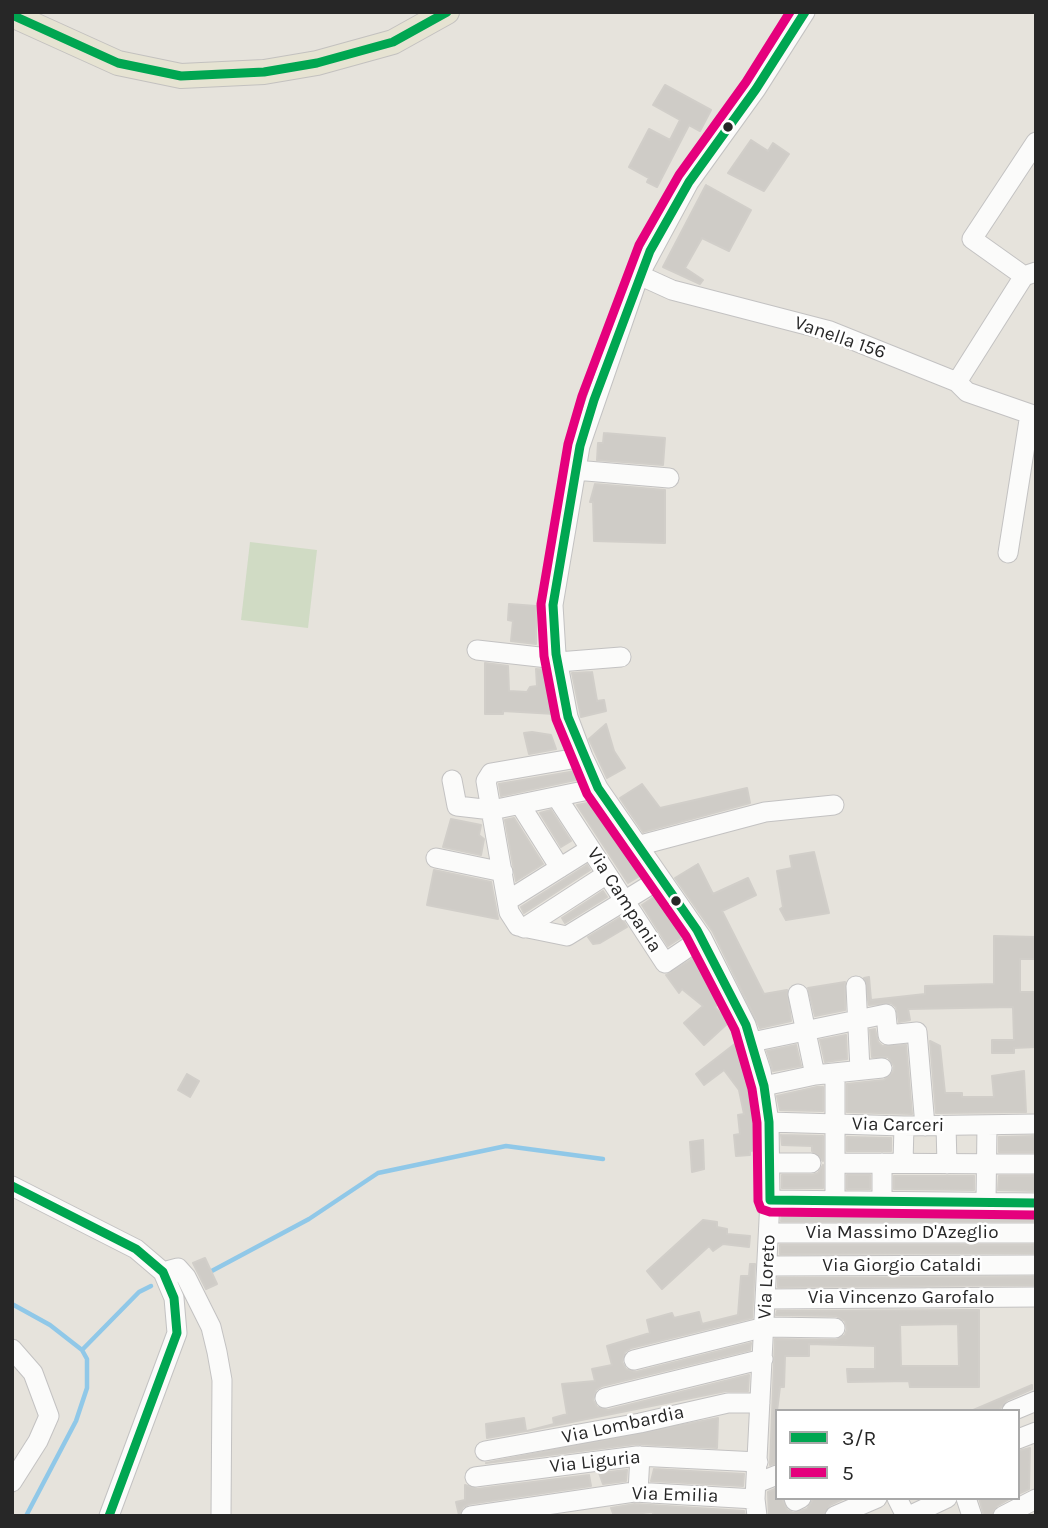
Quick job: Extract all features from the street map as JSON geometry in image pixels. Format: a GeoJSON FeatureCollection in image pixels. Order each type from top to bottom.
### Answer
{"type":"FeatureCollection","features":[{"type":"Feature","properties":{"kind":"main road"},"geometry":{"type":"LineString","coordinates":[[12,15],[118,63],[181,76],[264,72],[317,63],[393,42],[447,12]]}},
{"type":"Feature","properties":{"kind":"street","name":"Via Loreto"},"geometry":{"type":"LineString","coordinates":[[756,1499],[765,1450],[760,1403],[770,1200],[769,1122],[764,1086],[752,1041],[723,976],[702,938],[598,788],[583,757],[569,717],[558,660],[553,605],[580,446],[639,275],[690,182],[756,89],[805,12]]}},
{"type":"Feature","properties":{"kind":"street"},"geometry":{"type":"LineString","coordinates":[[957,382],[1030,274],[972,239],[1036,142]]}},
{"type":"Feature","properties":{"kind":"street","name":"Vanella 156"},"geometry":{"type":"LineString","coordinates":[[639,275],[672,290],[830,331],[957,382],[967,392],[1033,415]]}},
{"type":"Feature","properties":{"kind":"street"},"geometry":{"type":"LineString","coordinates":[[1008,553],[1033,415]]}},
{"type":"Feature","properties":{"kind":"street"},"geometry":{"type":"LineString","coordinates":[[575,470],[669,478]]}},
{"type":"Feature","properties":{"kind":"street"},"geometry":{"type":"LineString","coordinates":[[477,650],[558,660],[621,657]]}},
{"type":"Feature","properties":{"kind":"street"},"geometry":{"type":"LineString","coordinates":[[583,757],[491,774],[486,781],[509,912],[518,926],[567,936],[660,878]]}},
{"type":"Feature","properties":{"kind":"street"},"geometry":{"type":"LineString","coordinates":[[452,780],[457,806],[492,810],[558,799],[598,788]]}},
{"type":"Feature","properties":{"kind":"street","name":"Via Campania"},"geometry":{"type":"LineString","coordinates":[[558,799],[666,963],[702,938]]}},
{"type":"Feature","properties":{"kind":"street"},"geometry":{"type":"LineString","coordinates":[[637,846],[765,812],[834,805]]}},
{"type":"Feature","properties":{"kind":"street"},"geometry":{"type":"LineString","coordinates":[[521,806],[560,868]]}},
{"type":"Feature","properties":{"kind":"street"},"geometry":{"type":"LineString","coordinates":[[508,901],[590,849]]}},
{"type":"Feature","properties":{"kind":"street"},"geometry":{"type":"LineString","coordinates":[[436,858],[503,872]]}},
{"type":"Feature","properties":{"kind":"street"},"geometry":{"type":"LineString","coordinates":[[524,928],[607,874]]}},
{"type":"Feature","properties":{"kind":"street"},"geometry":{"type":"LineString","coordinates":[[856,986],[860,1070]]}},
{"type":"Feature","properties":{"kind":"street"},"geometry":{"type":"LineString","coordinates":[[798,993],[815,1075]]}},
{"type":"Feature","properties":{"kind":"street"},"geometry":{"type":"LineString","coordinates":[[752,1041],[886,1014],[888,1035],[917,1032],[925,1126]]}},
{"type":"Feature","properties":{"kind":"street"},"geometry":{"type":"LineString","coordinates":[[764,1086],[815,1075],[882,1068]]}},
{"type":"Feature","properties":{"kind":"street"},"geometry":{"type":"LineString","coordinates":[[835,1073],[835,1201]]}},
{"type":"Feature","properties":{"kind":"street","name":"Via Carceri"},"geometry":{"type":"LineString","coordinates":[[769,1122],[904,1126],[1031,1124]]}},
{"type":"Feature","properties":{"kind":"street"},"geometry":{"type":"LineString","coordinates":[[986,1202],[987,1125]]}},
{"type":"Feature","properties":{"kind":"street"},"geometry":{"type":"LineString","coordinates":[[903,1163],[904,1126]]}},
{"type":"Feature","properties":{"kind":"street"},"geometry":{"type":"LineString","coordinates":[[946,1126],[947,1164]]}},
{"type":"Feature","properties":{"kind":"street"},"geometry":{"type":"LineString","coordinates":[[770,1163],[811,1163]]}},
{"type":"Feature","properties":{"kind":"street"},"geometry":{"type":"LineString","coordinates":[[835,1163],[1036,1164]]}},
{"type":"Feature","properties":{"kind":"street"},"geometry":{"type":"LineString","coordinates":[[882,1163],[882,1201]]}},
{"type":"Feature","properties":{"kind":"street"},"geometry":{"type":"LineString","coordinates":[[12,1186],[136,1249],[163,1272],[174,1298],[177,1334],[109,1516]]}},
{"type":"Feature","properties":{"kind":"street"},"geometry":{"type":"LineString","coordinates":[[770,1200],[1036,1203]]}},
{"type":"Feature","properties":{"kind":"street","name":"Via Massimo D'Azeglio"},"geometry":{"type":"LineString","coordinates":[[769,1233],[1036,1233]]}},
{"type":"Feature","properties":{"kind":"street","name":"Via Giorgio Cataldi"},"geometry":{"type":"LineString","coordinates":[[768,1266],[1036,1265]]}},
{"type":"Feature","properties":{"kind":"street"},"geometry":{"type":"LineString","coordinates":[[163,1272],[177,1268],[186,1277],[211,1327],[217,1352],[222,1380],[220,1516]]}},
{"type":"Feature","properties":{"kind":"street","name":"Via Vincenzo Garofalo"},"geometry":{"type":"LineString","coordinates":[[767,1299],[1036,1297]]}},
{"type":"Feature","properties":{"kind":"street"},"geometry":{"type":"LineString","coordinates":[[634,1360],[765,1327],[835,1328]]}},
{"type":"Feature","properties":{"kind":"street"},"geometry":{"type":"LineString","coordinates":[[12,1349],[33,1373],[49,1416],[38,1441],[12,1482]]}},
{"type":"Feature","properties":{"kind":"street"},"geometry":{"type":"LineString","coordinates":[[605,1398],[763,1359]]}},
{"type":"Feature","properties":{"kind":"street"},"geometry":{"type":"LineString","coordinates":[[1017,1409],[1036,1401]]}},
{"type":"Feature","properties":{"kind":"street","name":"Via Lombardia"},"geometry":{"type":"LineString","coordinates":[[485,1451],[640,1423],[728,1403],[760,1403]]}},
{"type":"Feature","properties":{"kind":"street"},"geometry":{"type":"LineString","coordinates":[[638,1492],[640,1423]]}},
{"type":"Feature","properties":{"kind":"street","name":"Via Liguria"},"geometry":{"type":"LineString","coordinates":[[475,1477],[638,1456],[765,1450]]}},
{"type":"Feature","properties":{"kind":"street"},"geometry":{"type":"LineString","coordinates":[[756,1499],[775,1477]]}},
{"type":"Feature","properties":{"kind":"street","name":"Via Emilia"},"geometry":{"type":"LineString","coordinates":[[471,1516],[638,1492],[756,1499]]}},
{"type":"Feature","properties":{"kind":"street"},"geometry":{"type":"LineString","coordinates":[[1003,1516],[1036,1499]]}},
{"type":"Feature","properties":{"kind":"street"},"geometry":{"type":"LineString","coordinates":[[835,1516],[872,1500]]}},
{"type":"Feature","properties":{"kind":"street"},"geometry":{"type":"LineString","coordinates":[[898,1500],[907,1516],[943,1500]]}},
{"type":"Feature","properties":{"kind":"green space"},"geometry":{"type":"Polygon","coordinates":[[[250,542],[317,550],[308,628],[241,620],[250,542]]]}},
{"type":"Feature","properties":{"kind":"building"},"geometry":{"type":"Polygon","coordinates":[[[665,85],[711,110],[700,131],[689,125],[657,187],[647,182],[649,178],[629,167],[649,129],[670,140],[680,120],[653,105],[665,85]]]}},
{"type":"Feature","properties":{"kind":"building"},"geometry":{"type":"Polygon","coordinates":[[[751,140],[768,151],[773,143],[789,154],[764,191],[728,173],[751,140]]]}},
{"type":"Feature","properties":{"kind":"building"},"geometry":{"type":"Polygon","coordinates":[[[706,185],[751,210],[729,251],[702,238],[685,268],[703,280],[700,284],[663,267],[706,185]]]}},
{"type":"Feature","properties":{"kind":"building"},"geometry":{"type":"Polygon","coordinates":[[[604,433],[665,438],[663,465],[597,460],[598,443],[603,443],[604,433]]]}},
{"type":"Feature","properties":{"kind":"building"},"geometry":{"type":"Polygon","coordinates":[[[595,484],[665,490],[665,543],[594,541],[593,502],[590,502],[595,484]]]}},
{"type":"Feature","properties":{"kind":"building"},"geometry":{"type":"Polygon","coordinates":[[[509,604],[536,606],[536,644],[511,641],[513,621],[508,620],[509,604]]]}},
{"type":"Feature","properties":{"kind":"building"},"geometry":{"type":"Polygon","coordinates":[[[485,663],[508,666],[509,691],[527,692],[530,687],[537,686],[536,669],[547,670],[555,714],[503,711],[503,714],[485,714],[485,663]]]}},
{"type":"Feature","properties":{"kind":"building"},"geometry":{"type":"Polygon","coordinates":[[[592,672],[597,701],[604,700],[606,711],[581,717],[572,673],[592,672]]]}},
{"type":"Feature","properties":{"kind":"building"},"geometry":{"type":"Polygon","coordinates":[[[606,724],[614,751],[625,768],[607,778],[589,739],[606,724]]]}},
{"type":"Feature","properties":{"kind":"building"},"geometry":{"type":"Polygon","coordinates":[[[524,733],[551,735],[556,749],[529,754],[524,733]]]}},
{"type":"Feature","properties":{"kind":"building"},"geometry":{"type":"Polygon","coordinates":[[[576,771],[580,779],[501,796],[499,784],[576,771]]]}},
{"type":"Feature","properties":{"kind":"building"},"geometry":{"type":"Polygon","coordinates":[[[642,784],[660,808],[747,788],[750,803],[643,832],[620,798],[642,784]]]}},
{"type":"Feature","properties":{"kind":"building"},"geometry":{"type":"Polygon","coordinates":[[[593,802],[643,874],[628,883],[577,805],[593,802]]]}},
{"type":"Feature","properties":{"kind":"building"},"geometry":{"type":"Polygon","coordinates":[[[551,810],[571,841],[561,847],[540,813],[551,810]]]}},
{"type":"Feature","properties":{"kind":"building"},"geometry":{"type":"Polygon","coordinates":[[[514,818],[543,864],[516,881],[505,820],[514,818]]]}},
{"type":"Feature","properties":{"kind":"building"},"geometry":{"type":"Polygon","coordinates":[[[451,819],[481,825],[479,835],[484,839],[481,855],[443,847],[451,819]]]}},
{"type":"Feature","properties":{"kind":"building"},"geometry":{"type":"Polygon","coordinates":[[[814,852],[829,913],[786,920],[780,909],[783,907],[777,871],[792,868],[790,856],[814,852]]]}},
{"type":"Feature","properties":{"kind":"building"},"geometry":{"type":"Polygon","coordinates":[[[698,864],[713,894],[748,878],[756,895],[722,911],[764,994],[787,990],[791,1021],[760,1028],[713,932],[675,878],[698,864]]]}},
{"type":"Feature","properties":{"kind":"building"},"geometry":{"type":"Polygon","coordinates":[[[587,865],[590,870],[524,913],[521,907],[587,865]]]}},
{"type":"Feature","properties":{"kind":"building"},"geometry":{"type":"Polygon","coordinates":[[[434,870],[491,882],[498,919],[427,905],[434,870]]]}},
{"type":"Feature","properties":{"kind":"building"},"geometry":{"type":"Polygon","coordinates":[[[603,891],[607,897],[565,923],[562,918],[603,891]]]}},
{"type":"Feature","properties":{"kind":"building"},"geometry":{"type":"Polygon","coordinates":[[[657,895],[685,935],[668,946],[642,905],[657,895]]]}},
{"type":"Feature","properties":{"kind":"building"},"geometry":{"type":"Polygon","coordinates":[[[621,917],[627,927],[600,943],[593,944],[588,937],[621,917]]]}},
{"type":"Feature","properties":{"kind":"building"},"geometry":{"type":"Polygon","coordinates":[[[994,936],[1036,937],[1036,959],[1020,959],[1020,992],[1036,992],[1036,1047],[1014,1048],[1014,1053],[992,1053],[992,1040],[1014,1040],[1013,1007],[908,1009],[910,1020],[899,1022],[896,1007],[891,1003],[869,1005],[864,978],[869,977],[871,1000],[925,994],[925,986],[994,984],[994,936]]]}},
{"type":"Feature","properties":{"kind":"building"},"geometry":{"type":"Polygon","coordinates":[[[697,956],[720,1001],[715,1007],[728,1023],[704,1045],[684,1023],[703,1006],[682,989],[679,993],[666,975],[697,956]]]}},
{"type":"Feature","properties":{"kind":"building"},"geometry":{"type":"Polygon","coordinates":[[[845,982],[845,1010],[815,1016],[808,988],[845,982]]]}},
{"type":"Feature","properties":{"kind":"building"},"geometry":{"type":"Polygon","coordinates":[[[875,1029],[878,1042],[882,1046],[906,1045],[912,1114],[847,1112],[847,1084],[884,1080],[893,1072],[894,1066],[888,1057],[872,1057],[870,1030],[875,1029]]]}},
{"type":"Feature","properties":{"kind":"building"},"geometry":{"type":"Polygon","coordinates":[[[846,1035],[847,1059],[825,1062],[820,1040],[846,1035]]]}},
{"type":"Feature","properties":{"kind":"building"},"geometry":{"type":"Polygon","coordinates":[[[930,1041],[940,1046],[945,1093],[962,1093],[962,1097],[994,1097],[992,1076],[1024,1071],[1026,1112],[936,1113],[930,1041]]]}},
{"type":"Feature","properties":{"kind":"building"},"geometry":{"type":"Polygon","coordinates":[[[736,1043],[743,1055],[739,1058],[749,1074],[757,1123],[757,1150],[750,1151],[750,1155],[736,1156],[734,1135],[740,1134],[738,1115],[744,1114],[739,1090],[724,1070],[704,1085],[696,1074],[736,1043]]]}},
{"type":"Feature","properties":{"kind":"building"},"geometry":{"type":"Polygon","coordinates":[[[796,1045],[801,1066],[773,1071],[767,1051],[796,1045]]]}},
{"type":"Feature","properties":{"kind":"building"},"geometry":{"type":"Polygon","coordinates":[[[187,1074],[199,1081],[190,1097],[178,1090],[187,1074]]]}},
{"type":"Feature","properties":{"kind":"building"},"geometry":{"type":"Polygon","coordinates":[[[823,1087],[823,1111],[780,1110],[777,1096],[823,1087]]]}},
{"type":"Feature","properties":{"kind":"building"},"geometry":{"type":"Polygon","coordinates":[[[781,1135],[823,1136],[823,1161],[812,1151],[812,1146],[782,1145],[781,1135]]]}},
{"type":"Feature","properties":{"kind":"building"},"geometry":{"type":"Polygon","coordinates":[[[1036,1136],[1036,1152],[999,1152],[999,1137],[1036,1136]]]}},
{"type":"Feature","properties":{"kind":"building"},"geometry":{"type":"Polygon","coordinates":[[[847,1137],[891,1138],[891,1151],[847,1151],[847,1137]]]}},
{"type":"Feature","properties":{"kind":"building"},"geometry":{"type":"Polygon","coordinates":[[[703,1140],[704,1169],[692,1172],[690,1142],[703,1140]]]}},
{"type":"Feature","properties":{"kind":"building"},"geometry":{"type":"Polygon","coordinates":[[[823,1165],[823,1188],[782,1188],[782,1175],[812,1175],[818,1173],[823,1165]]]}},
{"type":"Feature","properties":{"kind":"building"},"geometry":{"type":"Polygon","coordinates":[[[847,1175],[870,1175],[870,1189],[847,1189],[847,1175]]]}},
{"type":"Feature","properties":{"kind":"building"},"geometry":{"type":"Polygon","coordinates":[[[894,1176],[974,1176],[974,1190],[894,1189],[894,1176]]]}},
{"type":"Feature","properties":{"kind":"building"},"geometry":{"type":"Polygon","coordinates":[[[999,1176],[1036,1176],[1036,1191],[998,1190],[999,1176]]]}},
{"type":"Feature","properties":{"kind":"building"},"geometry":{"type":"Polygon","coordinates":[[[782,1212],[1036,1215],[1036,1221],[781,1221],[782,1212]]]}},
{"type":"Feature","properties":{"kind":"building"},"geometry":{"type":"Polygon","coordinates":[[[703,1220],[717,1222],[717,1227],[727,1229],[727,1234],[750,1236],[749,1247],[723,1244],[713,1251],[709,1246],[662,1289],[647,1271],[703,1220]]]}},
{"type":"Feature","properties":{"kind":"building"},"geometry":{"type":"Polygon","coordinates":[[[780,1245],[1036,1245],[1036,1253],[780,1254],[780,1245]]]}},
{"type":"Feature","properties":{"kind":"building"},"geometry":{"type":"Polygon","coordinates":[[[205,1258],[217,1284],[206,1289],[193,1263],[205,1258]]]}},
{"type":"Feature","properties":{"kind":"building"},"geometry":{"type":"Polygon","coordinates":[[[750,1264],[755,1264],[752,1318],[631,1348],[625,1352],[622,1362],[626,1369],[636,1372],[751,1343],[750,1350],[602,1386],[596,1390],[593,1400],[597,1407],[608,1410],[749,1375],[748,1391],[726,1391],[527,1431],[554,1424],[553,1418],[567,1414],[562,1384],[595,1381],[592,1369],[612,1365],[607,1346],[650,1333],[647,1320],[672,1313],[674,1318],[699,1312],[702,1324],[738,1315],[741,1276],[749,1276],[750,1264]]]}},
{"type":"Feature","properties":{"kind":"building"},"geometry":{"type":"Polygon","coordinates":[[[1036,1277],[1036,1285],[778,1287],[778,1278],[1036,1277]]]}},
{"type":"Feature","properties":{"kind":"building"},"geometry":{"type":"Polygon","coordinates":[[[979,1310],[979,1387],[910,1387],[909,1381],[848,1382],[847,1369],[875,1369],[875,1346],[809,1344],[809,1356],[785,1356],[784,1387],[780,1387],[777,1409],[775,1409],[775,1464],[770,1465],[775,1339],[836,1340],[845,1335],[847,1329],[845,1321],[836,1316],[776,1315],[777,1311],[979,1310]],[[958,1324],[900,1325],[901,1366],[959,1366],[958,1324]]]}},
{"type":"Feature","properties":{"kind":"building"},"geometry":{"type":"Polygon","coordinates":[[[1032,1385],[1032,1389],[1007,1400],[1000,1409],[976,1409],[1032,1385]]]}},
{"type":"Feature","properties":{"kind":"building"},"geometry":{"type":"Polygon","coordinates":[[[524,1418],[526,1431],[487,1438],[486,1424],[524,1418]]]}},
{"type":"Feature","properties":{"kind":"building"},"geometry":{"type":"Polygon","coordinates":[[[718,1418],[717,1448],[636,1444],[486,1463],[718,1418]]]}},
{"type":"Feature","properties":{"kind":"building"},"geometry":{"type":"Polygon","coordinates":[[[1030,1448],[1029,1489],[1020,1493],[1020,1450],[1030,1448]]]}},
{"type":"Feature","properties":{"kind":"building"},"geometry":{"type":"Polygon","coordinates":[[[654,1469],[744,1474],[743,1486],[651,1481],[654,1469]]]}},
{"type":"Feature","properties":{"kind":"building"},"geometry":{"type":"Polygon","coordinates":[[[627,1470],[626,1481],[603,1484],[599,1473],[627,1470]]]}},
{"type":"Feature","properties":{"kind":"building"},"geometry":{"type":"Polygon","coordinates":[[[589,1475],[591,1486],[469,1504],[463,1507],[459,1515],[456,1502],[465,1500],[465,1485],[477,1489],[589,1475]]]}},
{"type":"Feature","properties":{"kind":"building"},"geometry":{"type":"Polygon","coordinates":[[[775,1489],[775,1500],[783,1500],[787,1510],[793,1513],[807,1509],[813,1500],[841,1500],[830,1505],[823,1516],[769,1516],[768,1492],[775,1489]]]}},
{"type":"Feature","properties":{"kind":"building"},"geometry":{"type":"Polygon","coordinates":[[[980,1500],[1008,1500],[997,1506],[991,1516],[984,1516],[980,1500]]]}},
{"type":"Feature","properties":{"kind":"building"},"geometry":{"type":"Polygon","coordinates":[[[635,1504],[744,1511],[745,1516],[655,1516],[652,1512],[614,1516],[611,1508],[635,1504]]]}},
{"type":"Feature","properties":{"kind":"waterway"},"geometry":{"type":"LineString","coordinates":[[208,1273],[309,1219],[378,1173],[506,1146],[603,1159]]}},
{"type":"Feature","properties":{"kind":"waterway"},"geometry":{"type":"LineString","coordinates":[[82,1350],[139,1292],[151,1286]]}},
{"type":"Feature","properties":{"kind":"waterway"},"geometry":{"type":"LineString","coordinates":[[12,1304],[50,1325],[82,1350],[87,1359],[87,1388],[76,1421],[26,1516]]}},
{"type":"Feature","properties":{"kind":"transit line","name":"3/R"},"geometry":{"type":"LineString","coordinates":[[12,15],[118,63],[181,76],[264,72],[317,63],[393,42],[447,12]]}},
{"type":"Feature","properties":{"kind":"transit line","name":"5"},"geometry":{"type":"LineString","coordinates":[[790,12],[746,82],[679,175],[639,245],[582,396],[568,444],[541,604],[544,656],[556,719],[587,794],[686,936],[735,1030],[752,1089],[757,1123],[758,1201],[761,1209],[770,1212],[1036,1215]]}},
{"type":"Feature","properties":{"kind":"transit line","name":"3/R"},"geometry":{"type":"LineString","coordinates":[[805,12],[756,89],[689,182],[650,251],[594,400],[580,446],[553,605],[556,654],[568,717],[598,788],[697,930],[746,1025],[764,1086],[769,1122],[770,1200],[1036,1203]]}},
{"type":"Feature","properties":{"kind":"transit line","name":"3/R"},"geometry":{"type":"LineString","coordinates":[[12,1186],[136,1249],[163,1272],[174,1298],[177,1333],[109,1516]]}}]}
